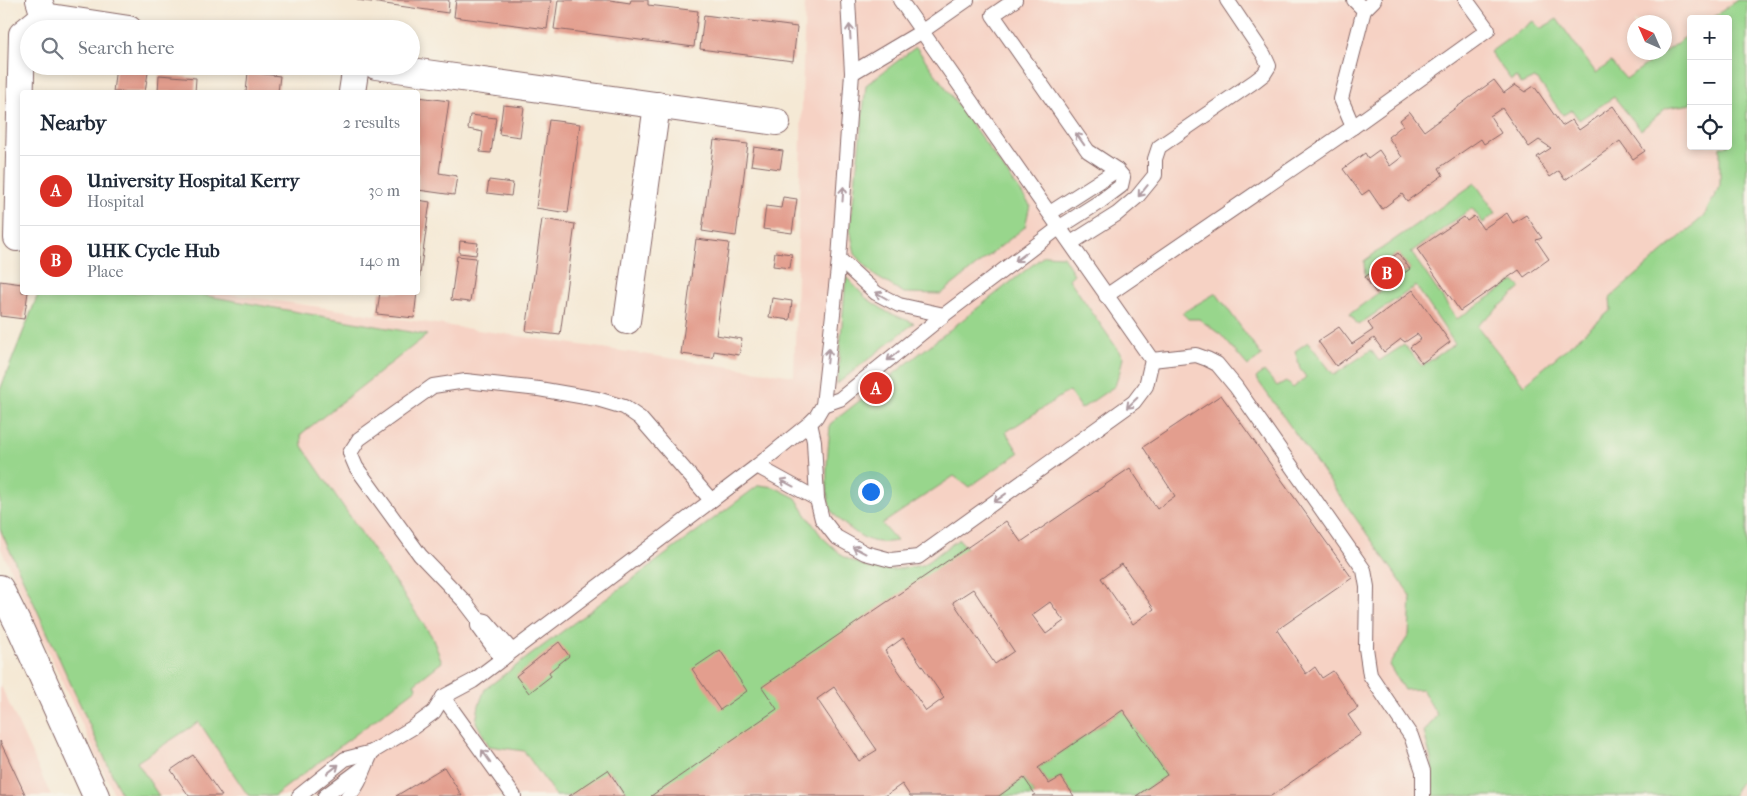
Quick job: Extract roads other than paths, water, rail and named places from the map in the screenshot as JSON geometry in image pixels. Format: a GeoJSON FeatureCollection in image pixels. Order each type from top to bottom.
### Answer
{"type":"FeatureCollection","features":[{"type":"Feature","properties":{"kind":"street"},"geometry":{"type":"LineString","coordinates":[[33,20],[42,8],[92,20]]}},
{"type":"Feature","properties":{"kind":"street"},"geometry":{"type":"LineString","coordinates":[[420,72],[777,122]]}},
{"type":"Feature","properties":{"kind":"street"},"geometry":{"type":"LineString","coordinates":[[21,75],[21,90]]}},
{"type":"Feature","properties":{"kind":"street"},"geometry":{"type":"LineString","coordinates":[[352,90],[355,75]]}},
{"type":"Feature","properties":{"kind":"street"},"geometry":{"type":"LineString","coordinates":[[627,321],[657,105]]}},
{"type":"Feature","properties":{"kind":"street"},"geometry":{"type":"LineString","coordinates":[[17,238],[20,116]]}},
{"type":"Feature","properties":{"kind":"street"},"geometry":{"type":"LineString","coordinates":[[0,588],[96,796]]}},
{"type":"Feature","properties":{"kind":"lane"},"geometry":{"type":"LineString","coordinates":[[299,796],[345,759],[372,752],[412,728],[434,712],[443,697],[473,682],[757,466],[816,417],[823,405],[839,260],[852,74],[848,0]]}},
{"type":"Feature","properties":{"kind":"lane"},"geometry":{"type":"LineString","coordinates":[[810,423],[814,441],[817,499],[822,519],[836,537],[865,553],[890,560],[918,557],[1134,402],[1146,386],[1152,360],[900,0]]}},
{"type":"Feature","properties":{"kind":"lane"},"geometry":{"type":"LineString","coordinates":[[852,74],[921,32],[967,0]]}},
{"type":"Feature","properties":{"kind":"lane"},"geometry":{"type":"LineString","coordinates":[[823,405],[840,399],[944,315],[1060,227],[1121,186],[1123,177],[1117,170],[1088,150],[993,15],[1014,0]]}},
{"type":"Feature","properties":{"kind":"lane"},"geometry":{"type":"LineString","coordinates":[[1070,243],[1116,214],[1137,197],[1155,175],[1154,159],[1159,147],[1255,81],[1270,66],[1264,54],[1227,0]]}},
{"type":"Feature","properties":{"kind":"lane"},"geometry":{"type":"LineString","coordinates":[[1106,296],[1353,127],[1488,30],[1466,0]]}},
{"type":"Feature","properties":{"kind":"lane"},"geometry":{"type":"LineString","coordinates":[[1353,127],[1341,99],[1364,3]]}},
{"type":"Feature","properties":{"kind":"lane"},"geometry":{"type":"LineString","coordinates":[[1050,213],[1117,170]]}},
{"type":"Feature","properties":{"kind":"lane"},"geometry":{"type":"LineString","coordinates":[[839,260],[876,292],[899,305],[944,315]]}},
{"type":"Feature","properties":{"kind":"lane"},"geometry":{"type":"LineString","coordinates":[[1152,360],[1196,355],[1218,364],[1364,570],[1367,587],[1366,648],[1370,675],[1411,736],[1423,771],[1423,796]]}},
{"type":"Feature","properties":{"kind":"lane"},"geometry":{"type":"LineString","coordinates":[[507,655],[486,621],[478,619],[465,602],[420,555],[356,467],[350,453],[359,439],[433,386],[466,381],[539,389],[597,399],[624,407],[640,418],[711,500]]}},
{"type":"Feature","properties":{"kind":"lane"},"geometry":{"type":"LineString","coordinates":[[757,466],[817,499]]}},
{"type":"Feature","properties":{"kind":"lane"},"geometry":{"type":"LineString","coordinates":[[443,697],[514,796]]}},
{"type":"Feature","properties":{"kind":"lane"},"geometry":{"type":"LineString","coordinates":[[348,796],[360,781],[364,767],[372,752]]}},
{"type":"Feature","properties":{"kind":"lane"},"geometry":{"type":"LineString","coordinates":[[325,796],[364,767]]}},
{"type":"Feature","properties":{"kind":"place","name":"UHK Cycle Hub"},"geometry":{"type":"Point","coordinates":[1387,273]}},
{"type":"Feature","properties":{"kind":"place","name":"University Hospital Kerry"},"geometry":{"type":"Point","coordinates":[876,388]}}]}
